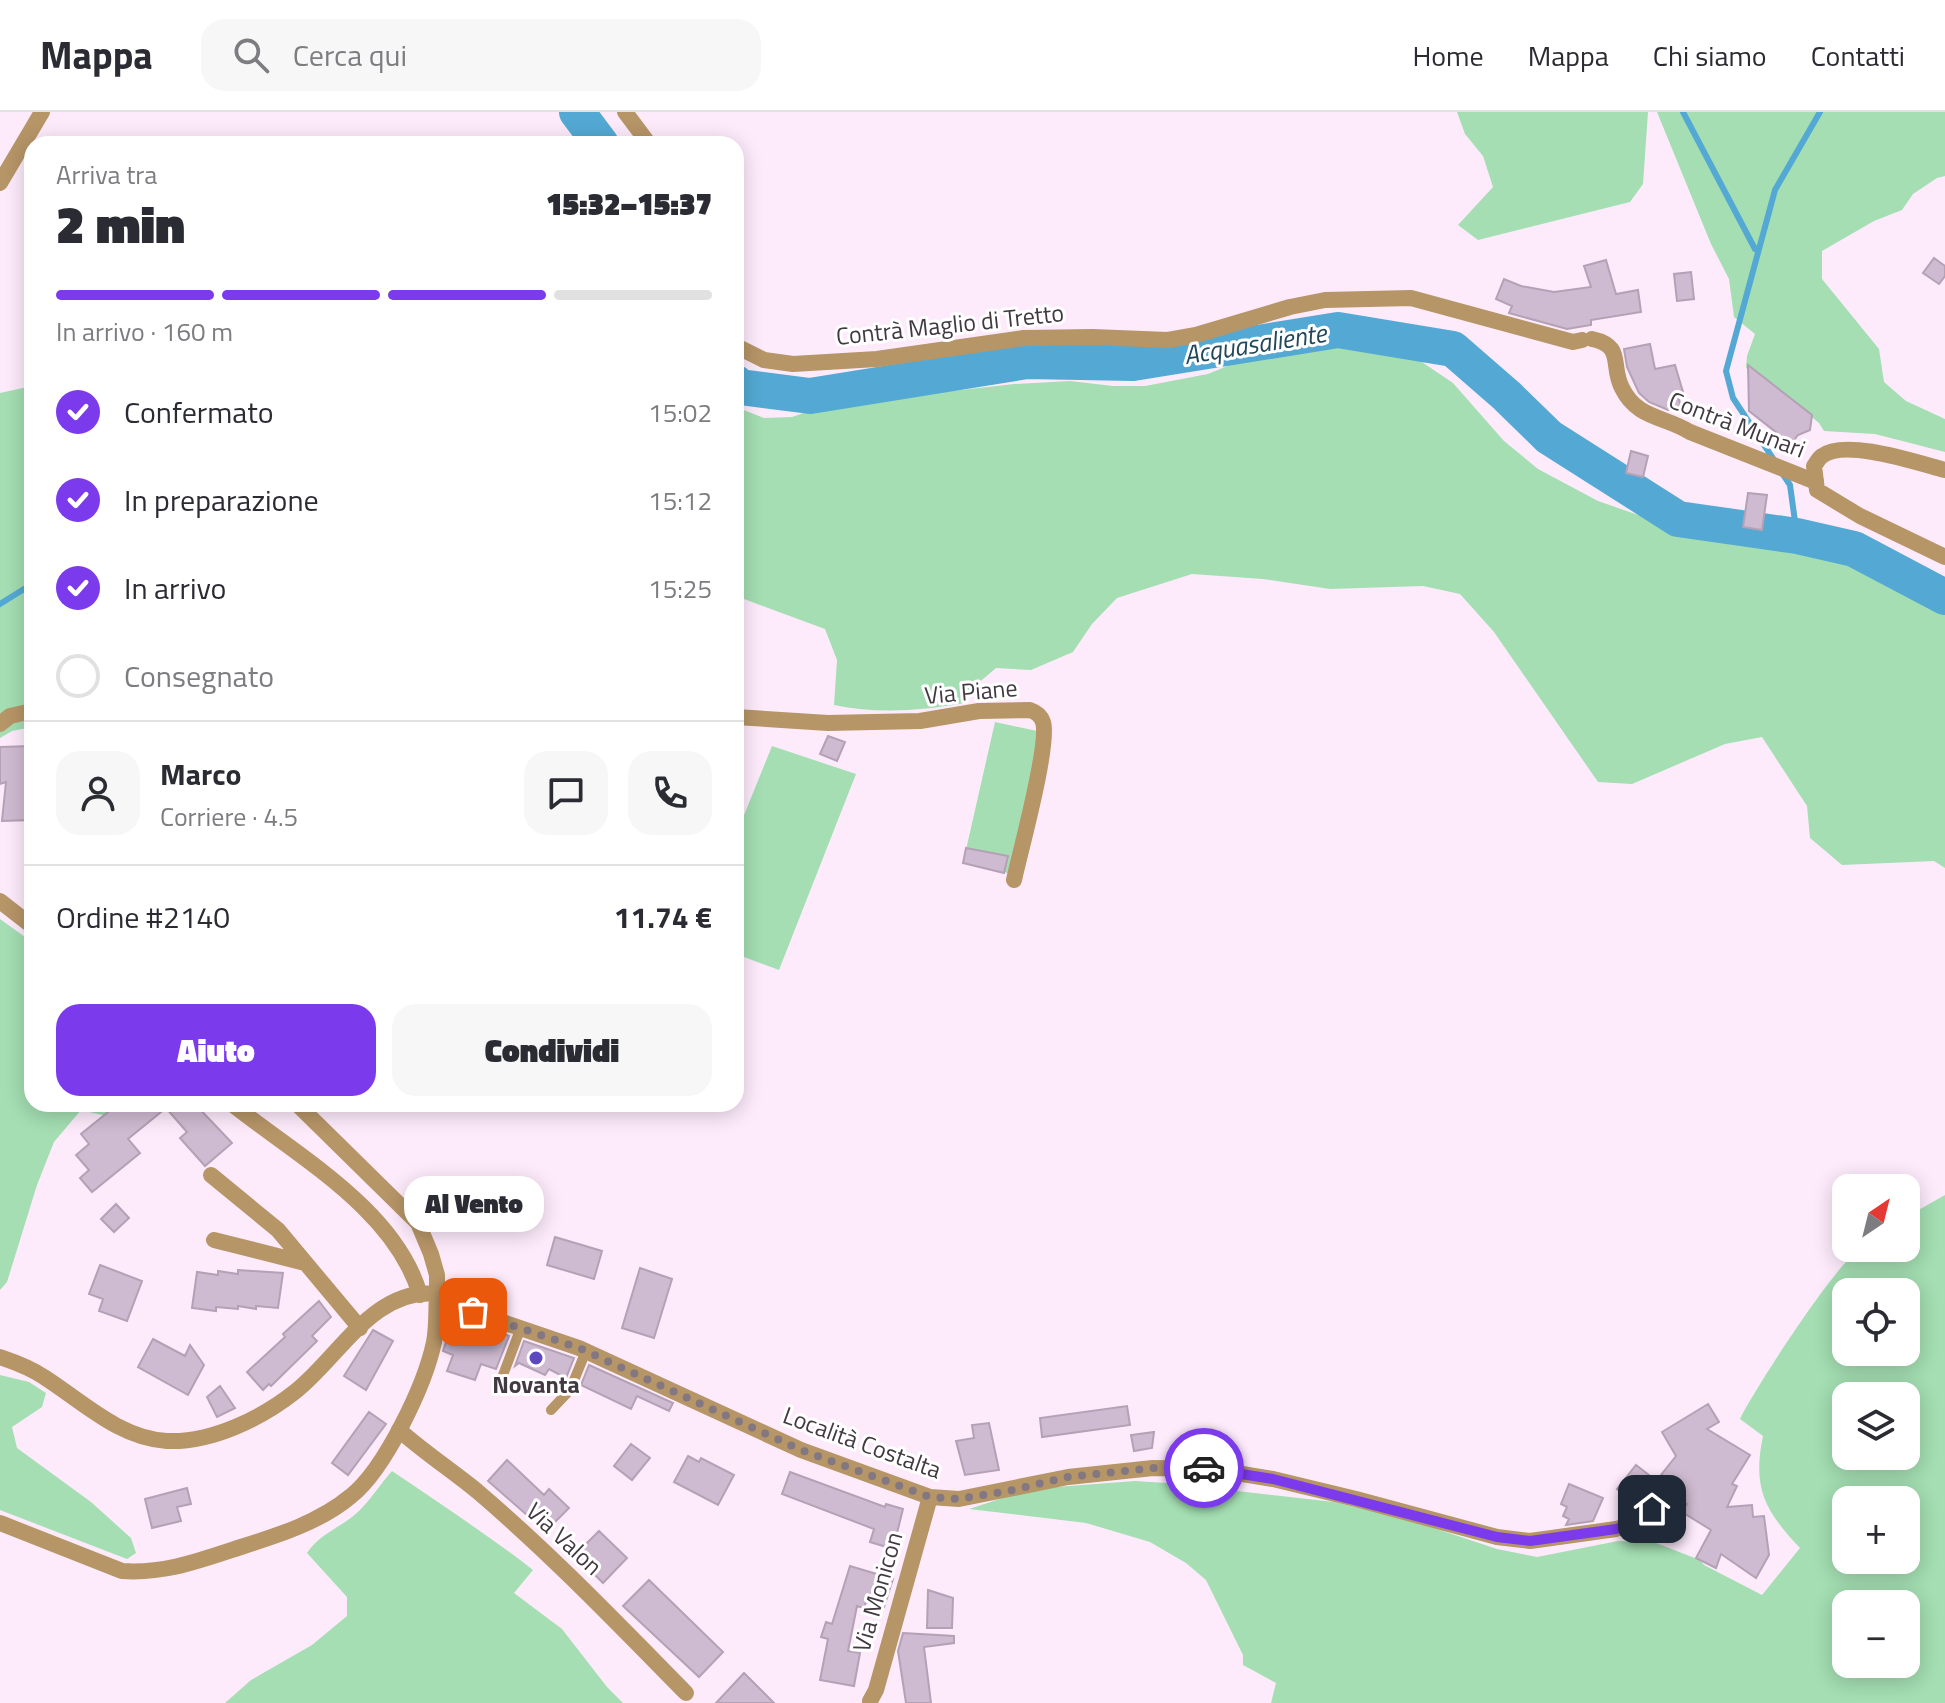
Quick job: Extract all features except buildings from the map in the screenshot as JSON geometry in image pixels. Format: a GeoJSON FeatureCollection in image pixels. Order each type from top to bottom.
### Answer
{"type":"FeatureCollection","features":[{"type":"Feature","properties":{"kind":"street"},"geometry":{"type":"LineString","coordinates":[[28,136],[42,112]]}},
{"type":"Feature","properties":{"kind":"street"},"geometry":{"type":"LineString","coordinates":[[625,112],[643,136]]}},
{"type":"Feature","properties":{"kind":"street"},"geometry":{"type":"LineString","coordinates":[[0,183],[24,142]]}},
{"type":"Feature","properties":{"kind":"street","name":"Contrà Maglio di Tretto"},"geometry":{"type":"LineString","coordinates":[[744,350],[764,360],[793,364],[877,359],[1024,338],[1077,336],[1168,340],[1325,300],[1411,298],[1453,309]]}},
{"type":"Feature","properties":{"kind":"street","name":"Contrà Munari"},"geometry":{"type":"LineString","coordinates":[[1453,309],[1573,342],[1606,342],[1613,350],[1622,389],[1650,418],[1674,422],[1690,432],[1816,482],[1817,490],[1860,516],[1945,557]]}},
{"type":"Feature","properties":{"kind":"street"},"geometry":{"type":"LineString","coordinates":[[1816,482],[1814,466],[1822,456],[1838,450],[1861,450],[1945,470]]}},
{"type":"Feature","properties":{"kind":"street","name":"Via Piane"},"geometry":{"type":"LineString","coordinates":[[744,718],[828,723],[920,721],[979,711],[1030,710],[1038,713],[1044,723],[1041,762],[1014,880]]}},
{"type":"Feature","properties":{"kind":"street"},"geometry":{"type":"LineString","coordinates":[[0,724],[10,716],[24,713]]}},
{"type":"Feature","properties":{"kind":"street"},"geometry":{"type":"LineString","coordinates":[[0,901],[24,920]]}},
{"type":"Feature","properties":{"kind":"street"},"geometry":{"type":"LineString","coordinates":[[0,1523],[122,1571],[173,1569],[285,1533],[351,1496],[370,1477],[418,1402],[435,1340],[429,1294],[386,1233],[357,1202],[302,1155],[243,1112]]}},
{"type":"Feature","properties":{"kind":"street"},"geometry":{"type":"LineString","coordinates":[[305,1112],[418,1223],[437,1275],[429,1294]]}},
{"type":"Feature","properties":{"kind":"street"},"geometry":{"type":"LineString","coordinates":[[211,1175],[278,1230],[360,1328]]}},
{"type":"Feature","properties":{"kind":"street"},"geometry":{"type":"LineString","coordinates":[[214,1240],[305,1263]]}},
{"type":"Feature","properties":{"kind":"street"},"geometry":{"type":"LineString","coordinates":[[0,1357],[43,1376],[113,1424],[166,1441],[194,1440],[218,1433],[266,1411],[307,1381],[376,1314],[399,1300],[429,1294]]}},
{"type":"Feature","properties":{"kind":"street","name":"Località Costalta"},"geometry":{"type":"LineString","coordinates":[[429,1294],[520,1330],[586,1351],[801,1450],[930,1497],[959,1499],[1068,1477],[1153,1468],[1212,1469],[1273,1479],[1497,1537],[1530,1541],[1616,1529],[1638,1522],[1652,1509],[1664,1507]]}},
{"type":"Feature","properties":{"kind":"street","name":"Via Valon"},"geometry":{"type":"LineString","coordinates":[[399,1430],[476,1491],[540,1548],[686,1693]]}},
{"type":"Feature","properties":{"kind":"street"},"geometry":{"type":"LineString","coordinates":[[1628,1525],[1662,1486]]}},
{"type":"Feature","properties":{"kind":"street","name":"Via Monicon"},"geometry":{"type":"LineString","coordinates":[[870,1701],[876,1690],[930,1497]]}},
{"type":"Feature","properties":{"kind":"lane"},"geometry":{"type":"LineString","coordinates":[[497,1391],[520,1330]]}},
{"type":"Feature","properties":{"kind":"lane"},"geometry":{"type":"LineString","coordinates":[[551,1410],[570,1390],[586,1351]]}},
{"type":"Feature","properties":{"kind":"green space"},"geometry":{"type":"Polygon","coordinates":[[[1457,112],[1648,112],[1643,184],[1630,202],[1478,240],[1458,225],[1493,187],[1483,156],[1465,134],[1457,112]]]}},
{"type":"Feature","properties":{"kind":"green space"},"geometry":{"type":"Polygon","coordinates":[[[1657,112],[1945,112],[1945,176],[1913,194],[1902,210],[1874,221],[1822,251],[1822,279],[1879,349],[1884,382],[1906,401],[1945,419],[1945,452],[1875,434],[1824,431],[1819,423],[1760,375],[1746,368],[1755,334],[1734,317],[1729,279],[1711,244],[1657,112]]]}},
{"type":"Feature","properties":{"kind":"green space"},"geometry":{"type":"Polygon","coordinates":[[[1330,340],[1387,345],[1416,358],[1453,383],[1504,441],[1538,469],[1598,501],[1664,524],[1836,550],[1867,563],[1945,607],[1945,868],[1934,861],[1842,865],[1810,838],[1807,806],[1762,737],[1725,744],[1632,784],[1598,782],[1494,632],[1460,594],[1423,586],[1330,589],[1263,579],[1192,574],[1117,598],[1092,624],[1073,652],[1031,670],[996,668],[976,685],[964,703],[915,710],[834,705],[837,660],[825,629],[744,599],[744,410],[764,418],[792,417],[821,407],[854,402],[1014,384],[1070,381],[1145,386],[1208,374],[1266,350],[1330,340]]]}},
{"type":"Feature","properties":{"kind":"green space"},"geometry":{"type":"Polygon","coordinates":[[[24,388],[24,729],[0,738],[0,393],[24,388]]]}},
{"type":"Feature","properties":{"kind":"green space"},"geometry":{"type":"Polygon","coordinates":[[[995,722],[1042,732],[1012,874],[963,863],[995,722]]]}},
{"type":"Feature","properties":{"kind":"green space"},"geometry":{"type":"Polygon","coordinates":[[[772,746],[856,774],[779,970],[744,957],[744,815],[772,746]]]}},
{"type":"Feature","properties":{"kind":"green space"},"geometry":{"type":"Polygon","coordinates":[[[0,919],[24,936],[24,1112],[79,1112],[54,1142],[37,1185],[7,1282],[0,1290],[0,919]]]}},
{"type":"Feature","properties":{"kind":"green space"},"geometry":{"type":"Polygon","coordinates":[[[90,1112],[122,1112],[115,1118],[90,1112]]]}},
{"type":"Feature","properties":{"kind":"green space"},"geometry":{"type":"Polygon","coordinates":[[[1945,1195],[1945,1703],[1271,1703],[1276,1683],[1243,1665],[1243,1655],[1206,1580],[1186,1563],[1150,1542],[1086,1523],[969,1509],[1030,1489],[1135,1481],[1167,1483],[1334,1502],[1407,1519],[1497,1549],[1537,1557],[1618,1541],[1656,1543],[1700,1560],[1762,1595],[1800,1548],[1778,1522],[1764,1498],[1759,1470],[1763,1436],[1740,1419],[1761,1382],[1832,1279],[1832,1366],[1920,1366],[1920,1278],[1833,1278],[1846,1262],[1920,1262],[1920,1209],[1945,1195]]]}},
{"type":"Feature","properties":{"kind":"green space"},"geometry":{"type":"Polygon","coordinates":[[[0,1375],[29,1382],[46,1393],[42,1407],[12,1427],[17,1448],[91,1502],[131,1538],[136,1553],[127,1559],[0,1510],[0,1375]]]}},
{"type":"Feature","properties":{"kind":"green space"},"geometry":{"type":"Polygon","coordinates":[[[392,1471],[533,1570],[514,1593],[562,1629],[623,1703],[225,1703],[251,1680],[312,1645],[347,1616],[347,1597],[307,1553],[318,1540],[360,1510],[392,1471]]]}},
{"type":"Feature","properties":{"kind":"waterway","name":"Acquasaliente"},"geometry":{"type":"LineString","coordinates":[[577,112],[595,136]]}},
{"type":"Feature","properties":{"kind":"waterway"},"geometry":{"type":"LineString","coordinates":[[1683,112],[1755,249]]}},
{"type":"Feature","properties":{"kind":"waterway"},"geometry":{"type":"LineString","coordinates":[[1774,460],[1733,398],[1726,371],[1775,190],[1820,112]]}},
{"type":"Feature","properties":{"kind":"waterway","name":"Acquasaliente"},"geometry":{"type":"LineString","coordinates":[[744,388],[810,396],[1027,361],[1133,363],[1338,330],[1453,349],[1549,437],[1678,519],[1797,536],[1854,549],[1945,597]]}},
{"type":"Feature","properties":{"kind":"waterway"},"geometry":{"type":"LineString","coordinates":[[1782,473],[1790,485],[1797,536]]}},
{"type":"Feature","properties":{"kind":"waterway"},"geometry":{"type":"LineString","coordinates":[[0,604],[24,589]]}},
{"type":"Feature","properties":{"kind":"way so far"},"geometry":{"type":"LineString","coordinates":[[473,1312],[579,1348],[801,1450],[930,1497],[959,1499],[1068,1477],[1153,1468],[1204,1468]]}},
{"type":"Feature","properties":{"kind":"place","name":"Al Vento"},"geometry":{"type":"Point","coordinates":[473,1312]}},
{"type":"Feature","properties":{"kind":"place","name":"Novanta"},"geometry":{"type":"Point","coordinates":[536,1358]}},
{"type":"Feature","properties":{"kind":"route"},"geometry":{"type":"LineString","coordinates":[[1204,1468],[1273,1479],[1497,1537],[1530,1541],[1616,1529],[1638,1522],[1652,1509]]}}]}
